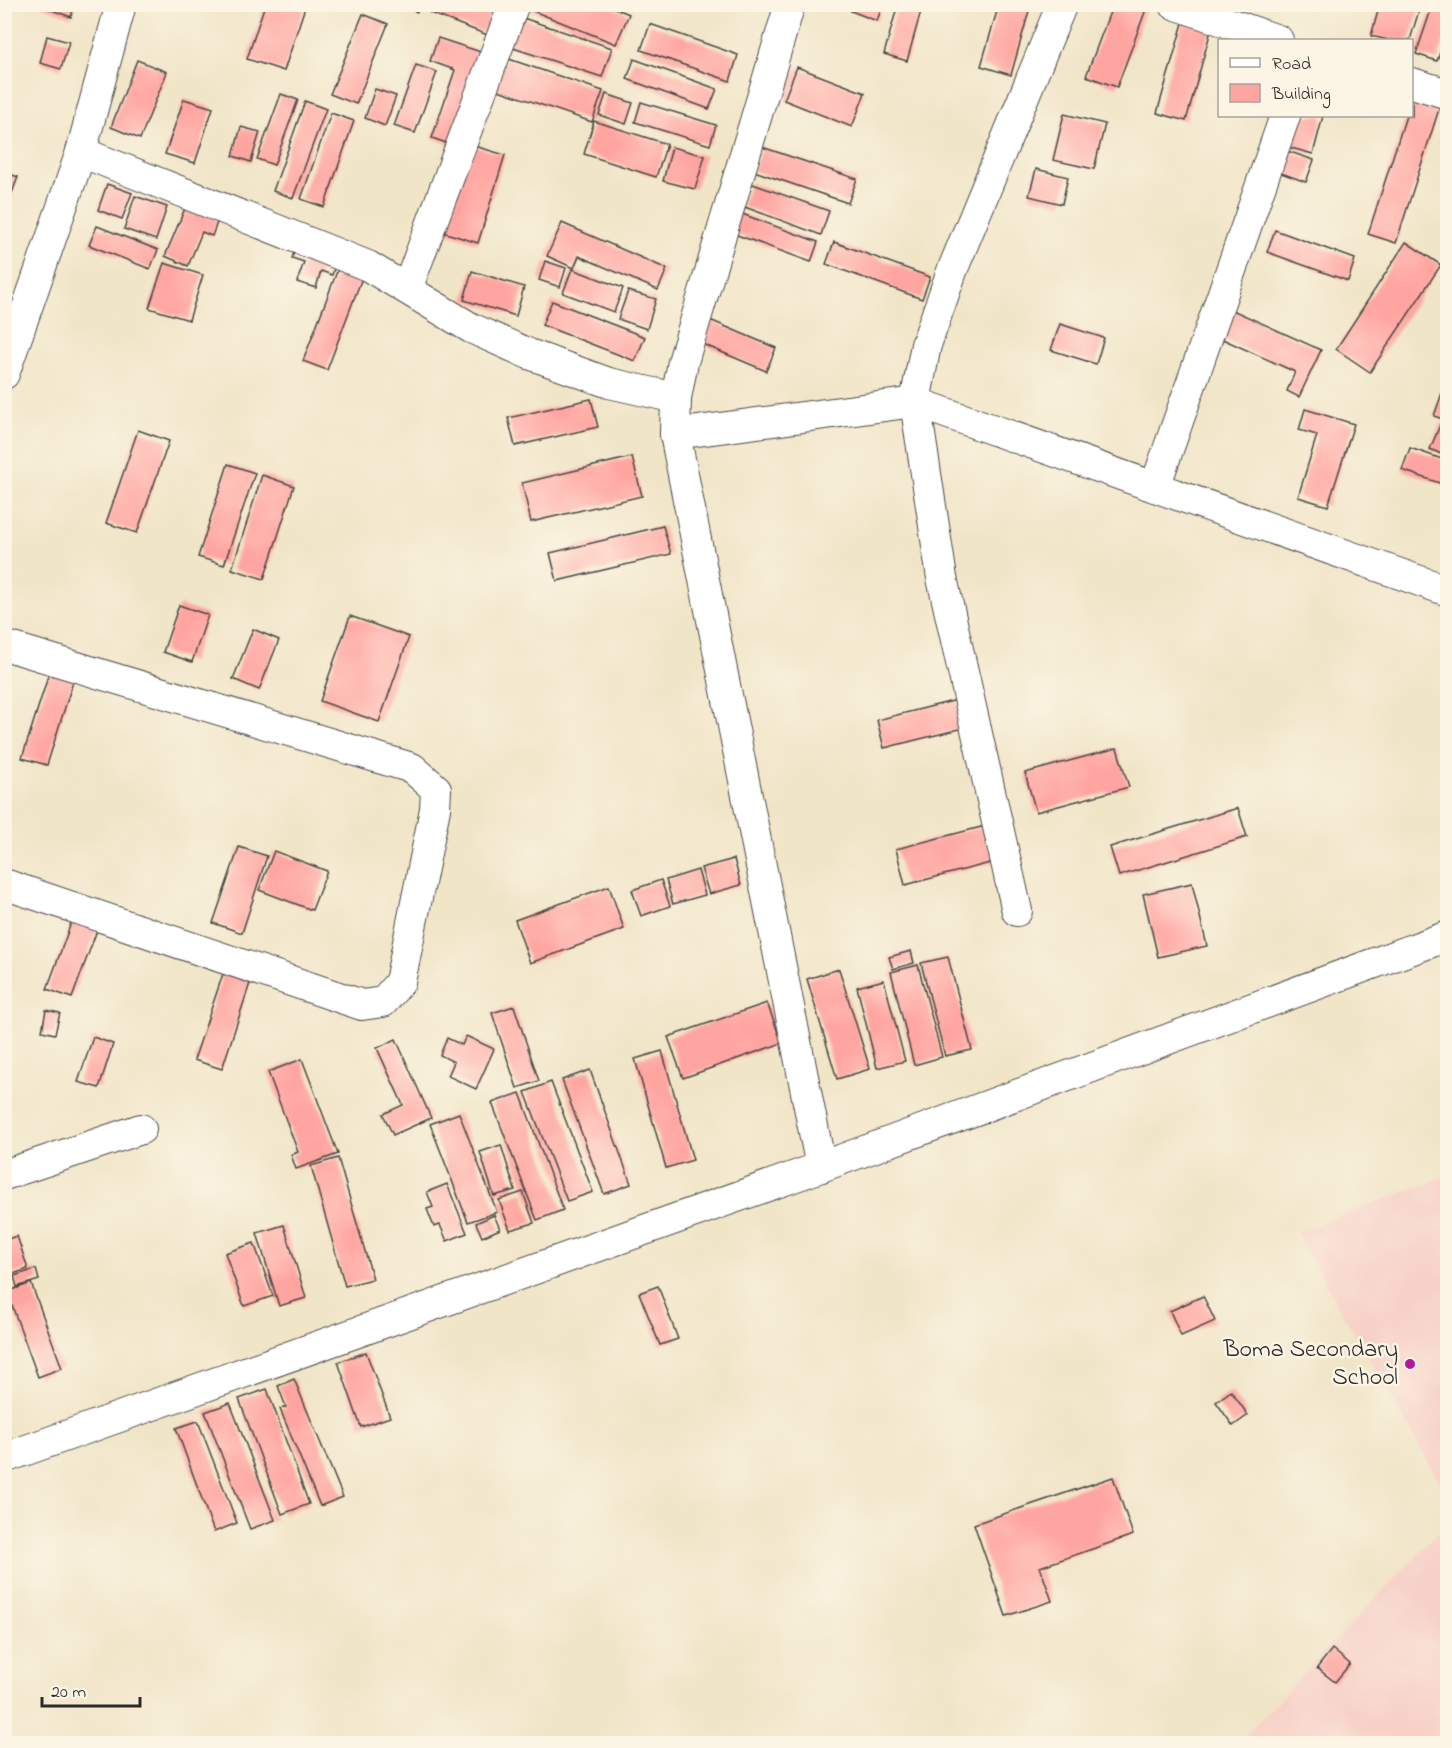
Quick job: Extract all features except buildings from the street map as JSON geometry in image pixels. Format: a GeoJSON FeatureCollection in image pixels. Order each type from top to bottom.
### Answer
{"type":"FeatureCollection","features":[{"type":"Feature","properties":{"kind":"street"},"geometry":{"type":"LineString","coordinates":[[4,374],[81,152],[121,4]]}},
{"type":"Feature","properties":{"kind":"street"},"geometry":{"type":"LineString","coordinates":[[407,289],[514,4]]}},
{"type":"Feature","properties":{"kind":"street"},"geometry":{"type":"LineString","coordinates":[[790,4],[692,329],[676,398],[675,434],[821,1167]]}},
{"type":"Feature","properties":{"kind":"street"},"geometry":{"type":"LineString","coordinates":[[1017,910],[942,578],[915,402],[926,345],[952,271],[1062,4]]}},
{"type":"Feature","properties":{"kind":"street"},"geometry":{"type":"LineString","coordinates":[[1174,4],[1275,39]]}},
{"type":"Feature","properties":{"kind":"street"},"geometry":{"type":"LineString","coordinates":[[1413,83],[1448,94]]}},
{"type":"Feature","properties":{"kind":"street"},"geometry":{"type":"LineString","coordinates":[[1155,487],[1285,117]]}},
{"type":"Feature","properties":{"kind":"street"},"geometry":{"type":"LineString","coordinates":[[81,152],[368,266],[471,328],[529,354],[609,383],[676,398]]}},
{"type":"Feature","properties":{"kind":"street"},"geometry":{"type":"LineString","coordinates":[[675,434],[915,402],[1448,591]]}},
{"type":"Feature","properties":{"kind":"street"},"geometry":{"type":"LineString","coordinates":[[4,645],[412,768],[436,789],[435,809],[400,982],[383,1002],[362,1005],[4,884]]}},
{"type":"Feature","properties":{"kind":"street"},"geometry":{"type":"LineString","coordinates":[[4,1458],[821,1167],[1448,936]]}},
{"type":"Feature","properties":{"kind":"street"},"geometry":{"type":"LineString","coordinates":[[4,1175],[141,1130]]}},
{"type":"Feature","properties":{"kind":"shaded area","name":"Boma Secondary School"},"geometry":{"type":"Polygon","coordinates":[[[1448,1176],[1447,1495],[1296,1232],[1448,1176]]]}},
{"type":"Feature","properties":{"kind":"shaded area"},"geometry":{"type":"Polygon","coordinates":[[[1447,1523],[1447,1743],[1238,1743],[1447,1523]]]}},
{"type":"Feature","properties":{"kind":"place","name":"Boma Secondary School"},"geometry":{"type":"Point","coordinates":[1410,1364]}}]}
